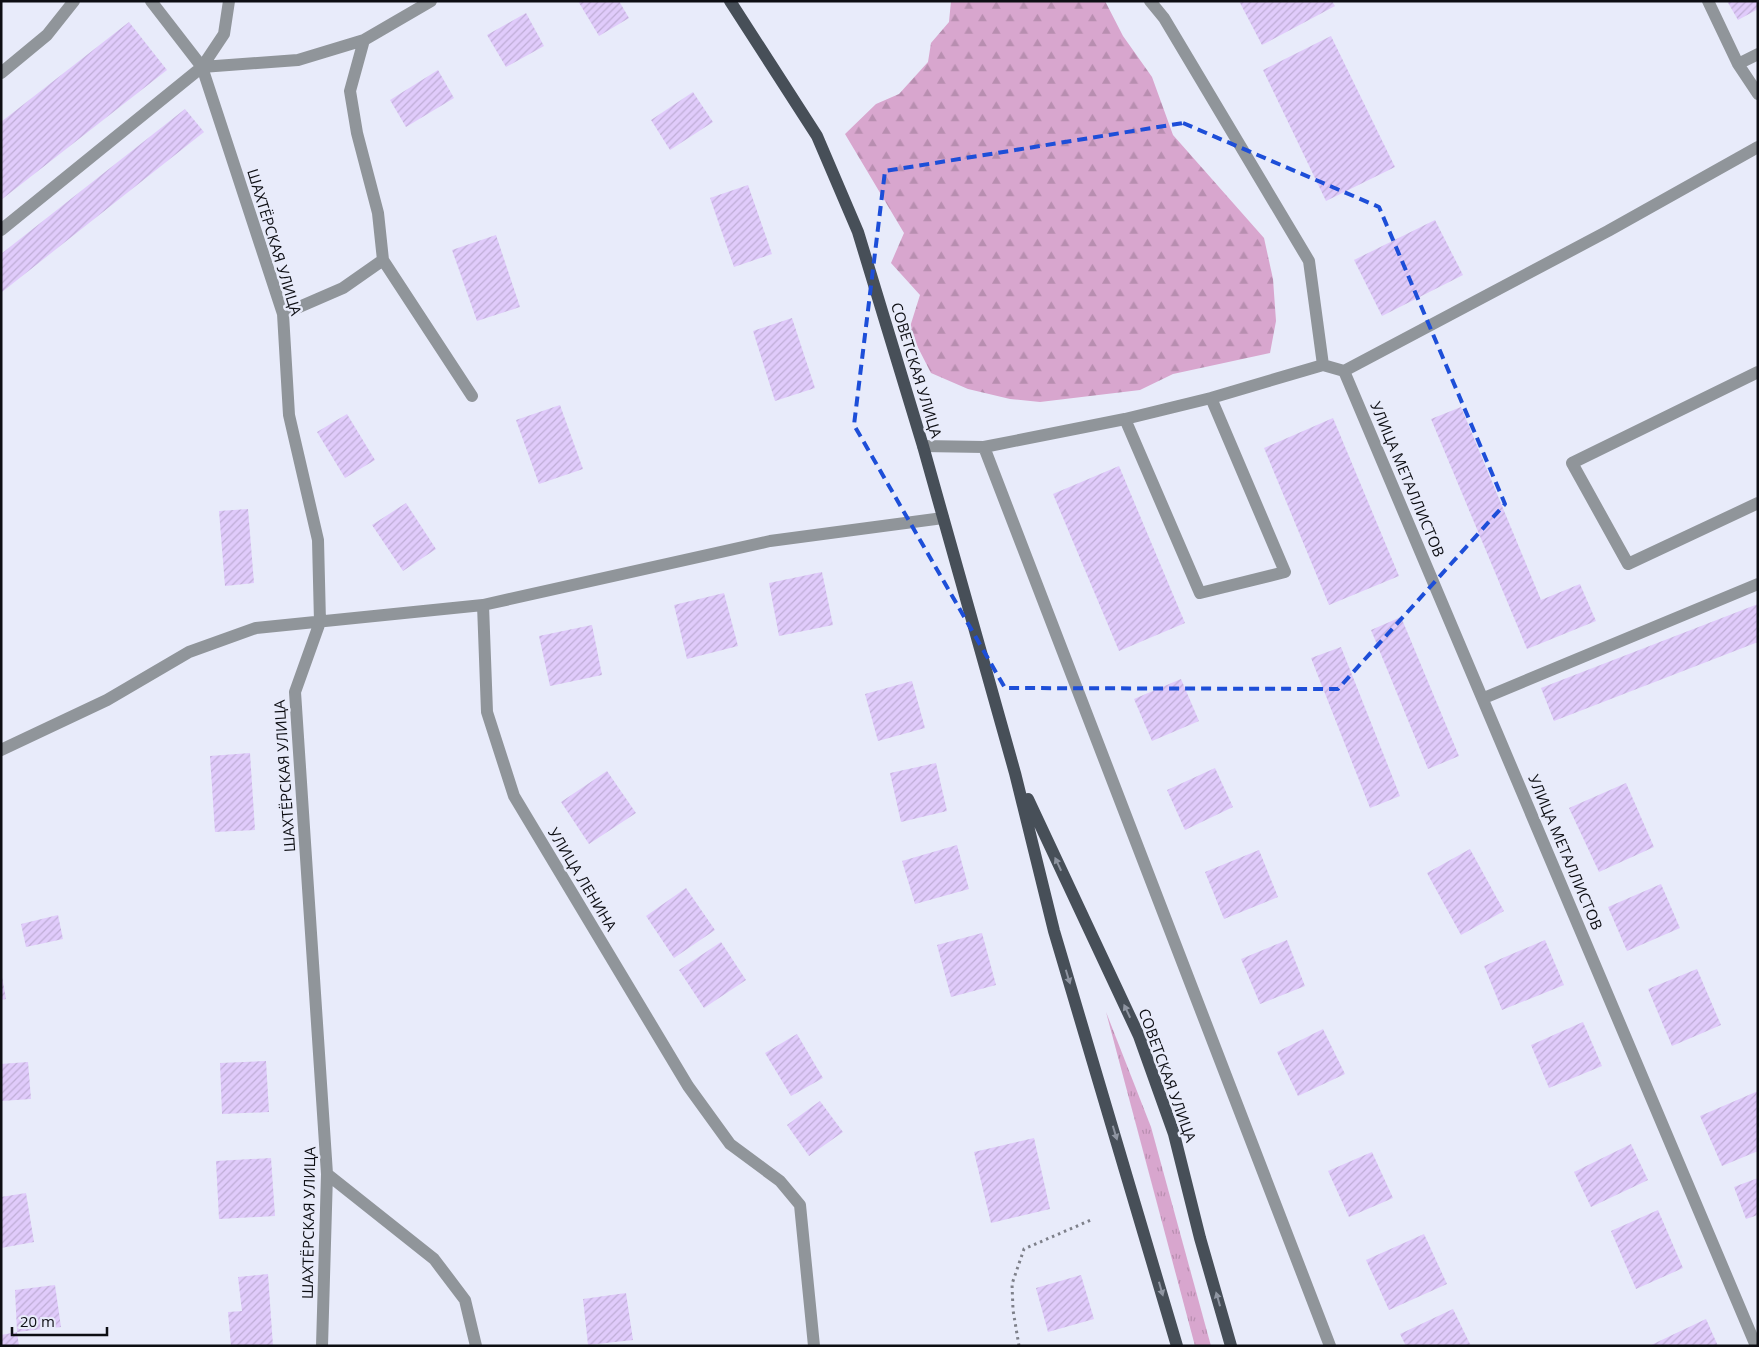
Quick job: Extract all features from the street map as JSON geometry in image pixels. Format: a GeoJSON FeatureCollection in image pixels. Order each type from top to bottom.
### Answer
{"type":"FeatureCollection","features":[{"type":"Feature","properties":{"kind":"main road","name":"СОВЕТСКАЯ УЛИЦА"},"geometry":{"type":"LineString","coordinates":[[730,1],[820,145],[858,232],[923,446],[1015,773],[1054,931],[1177,1346]]}},
{"type":"Feature","properties":{"kind":"main road","name":"СОВЕТСКАЯ УЛИЦА"},"geometry":{"type":"LineString","coordinates":[[1015,773],[1140,1036],[1174,1134],[1200,1238],[1232,1346]]}},
{"type":"Feature","properties":{"kind":"street"},"geometry":{"type":"LineString","coordinates":[[1,73],[47,36],[74,1]]}},
{"type":"Feature","properties":{"kind":"street","name":"ШАХТЁРСКАЯ УЛИЦА"},"geometry":{"type":"LineString","coordinates":[[151,1],[202,67],[283,314],[290,416],[318,540],[320,622],[295,692],[327,1174],[322,1346]]}},
{"type":"Feature","properties":{"kind":"street"},"geometry":{"type":"LineString","coordinates":[[1,230],[202,67],[224,34],[229,1]]}},
{"type":"Feature","properties":{"kind":"street"},"geometry":{"type":"LineString","coordinates":[[202,67],[298,60],[364,40],[431,1]]}},
{"type":"Feature","properties":{"kind":"street"},"geometry":{"type":"LineString","coordinates":[[1150,1],[1164,18],[1309,262],[1324,365]]}},
{"type":"Feature","properties":{"kind":"street"},"geometry":{"type":"LineString","coordinates":[[1708,1],[1738,64],[1758,94]]}},
{"type":"Feature","properties":{"kind":"street"},"geometry":{"type":"LineString","coordinates":[[364,40],[350,91],[357,133],[378,213],[383,260],[472,396]]}},
{"type":"Feature","properties":{"kind":"street"},"geometry":{"type":"LineString","coordinates":[[1738,64],[1758,54]]}},
{"type":"Feature","properties":{"kind":"street"},"geometry":{"type":"LineString","coordinates":[[923,446],[984,447],[1125,419],[1211,398],[1324,365],[1344,371],[1599,236],[1758,147]]}},
{"type":"Feature","properties":{"kind":"street"},"geometry":{"type":"LineString","coordinates":[[283,314],[343,288],[383,260]]}},
{"type":"Feature","properties":{"kind":"street","name":"УЛИЦА МЕТАЛЛИСТОВ"},"geometry":{"type":"LineString","coordinates":[[1344,371],[1484,698],[1756,1346]]}},
{"type":"Feature","properties":{"kind":"street"},"geometry":{"type":"LineString","coordinates":[[1758,372],[1572,463],[1628,564],[1758,503]]}},
{"type":"Feature","properties":{"kind":"street"},"geometry":{"type":"LineString","coordinates":[[1125,419],[1200,594],[1285,572],[1211,398]]}},
{"type":"Feature","properties":{"kind":"street"},"geometry":{"type":"LineString","coordinates":[[984,447],[1330,1346]]}},
{"type":"Feature","properties":{"kind":"street"},"geometry":{"type":"LineString","coordinates":[[1,750],[107,700],[189,652],[256,628],[483,605],[770,541],[943,518]]}},
{"type":"Feature","properties":{"kind":"street"},"geometry":{"type":"LineString","coordinates":[[1484,698],[1758,584]]}},
{"type":"Feature","properties":{"kind":"street","name":"УЛИЦА ЛЕНИНА"},"geometry":{"type":"LineString","coordinates":[[483,605],[487,712],[514,796],[688,1086],[730,1144],[780,1181],[800,1205],[814,1346]]}},
{"type":"Feature","properties":{"kind":"street"},"geometry":{"type":"LineString","coordinates":[[327,1174],[434,1259],[465,1300],[476,1346]]}},
{"type":"Feature","properties":{"kind":"path"},"geometry":{"type":"LineString","coordinates":[[1019,1346],[1013,1310],[1012,1284],[1024,1249],[1092,1220]]}},
{"type":"Feature","properties":{"kind":"highlighted area"},"geometry":{"type":"Polygon","coordinates":[[[1183,123],[1379,207],[1505,504],[1338,689],[1005,688],[854,425],[885,171],[1183,123]]]}},
{"type":"Feature","properties":{"kind":"green space"},"geometry":{"type":"Polygon","coordinates":[[[951,1],[1105,1],[1123,36],[1152,77],[1173,135],[1264,238],[1273,279],[1276,321],[1270,353],[1173,374],[1140,390],[1040,402],[1010,399],[968,389],[931,373],[909,330],[920,295],[891,263],[904,233],[845,134],[876,104],[899,94],[928,62],[931,43],[949,22],[951,1]]]}},
{"type":"Feature","properties":{"kind":"green space"},"geometry":{"type":"Polygon","coordinates":[[[1106,1012],[1151,1127],[1211,1346],[1195,1346],[1106,1012]]]}},
{"type":"Feature","properties":{"kind":"building"},"geometry":{"type":"Polygon","coordinates":[[[578,1],[619,1],[629,18],[599,36],[578,1]]]}},
{"type":"Feature","properties":{"kind":"building"},"geometry":{"type":"Polygon","coordinates":[[[1239,1],[1332,1],[1335,6],[1262,45],[1239,1]]]}},
{"type":"Feature","properties":{"kind":"building"},"geometry":{"type":"Polygon","coordinates":[[[1727,1],[1758,1],[1758,9],[1738,20],[1727,1]]]}},
{"type":"Feature","properties":{"kind":"building"},"geometry":{"type":"Polygon","coordinates":[[[526,13],[544,46],[506,67],[487,35],[526,13]]]}},
{"type":"Feature","properties":{"kind":"building"},"geometry":{"type":"Polygon","coordinates":[[[129,22],[167,70],[1,200],[1,122],[129,22]]]}},
{"type":"Feature","properties":{"kind":"building"},"geometry":{"type":"Polygon","coordinates":[[[1331,36],[1395,167],[1326,201],[1263,70],[1331,36]]]}},
{"type":"Feature","properties":{"kind":"building"},"geometry":{"type":"Polygon","coordinates":[[[438,70],[454,98],[406,127],[390,100],[438,70]]]}},
{"type":"Feature","properties":{"kind":"building"},"geometry":{"type":"Polygon","coordinates":[[[693,92],[713,122],[670,150],[651,120],[693,92]]]}},
{"type":"Feature","properties":{"kind":"building"},"geometry":{"type":"Polygon","coordinates":[[[185,109],[204,132],[2,292],[1,254],[185,109]]]}},
{"type":"Feature","properties":{"kind":"building"},"geometry":{"type":"Polygon","coordinates":[[[748,185],[772,254],[734,267],[710,198],[748,185]]]}},
{"type":"Feature","properties":{"kind":"building"},"geometry":{"type":"Polygon","coordinates":[[[1435,220],[1463,275],[1382,316],[1354,260],[1435,220]]]}},
{"type":"Feature","properties":{"kind":"building"},"geometry":{"type":"Polygon","coordinates":[[[496,235],[520,307],[477,321],[452,250],[496,235]]]}},
{"type":"Feature","properties":{"kind":"building"},"geometry":{"type":"Polygon","coordinates":[[[792,318],[815,388],[775,401],[753,331],[792,318]]]}},
{"type":"Feature","properties":{"kind":"building"},"geometry":{"type":"Polygon","coordinates":[[[560,405],[583,469],[539,484],[516,420],[560,405]]]}},
{"type":"Feature","properties":{"kind":"building"},"geometry":{"type":"Polygon","coordinates":[[[1461,407],[1541,600],[1580,584],[1596,621],[1527,649],[1431,419],[1461,407]]]}},
{"type":"Feature","properties":{"kind":"building"},"geometry":{"type":"Polygon","coordinates":[[[347,414],[375,460],[345,478],[317,432],[347,414]]]}},
{"type":"Feature","properties":{"kind":"building"},"geometry":{"type":"Polygon","coordinates":[[[1333,418],[1399,576],[1329,605],[1264,448],[1333,418]]]}},
{"type":"Feature","properties":{"kind":"building"},"geometry":{"type":"Polygon","coordinates":[[[1119,466],[1185,623],[1119,651],[1053,494],[1119,466]]]}},
{"type":"Feature","properties":{"kind":"building"},"geometry":{"type":"Polygon","coordinates":[[[406,503],[436,549],[403,571],[372,525],[406,503]]]}},
{"type":"Feature","properties":{"kind":"building"},"geometry":{"type":"Polygon","coordinates":[[[248,509],[254,583],[225,586],[219,511],[248,509]]]}},
{"type":"Feature","properties":{"kind":"building"},"geometry":{"type":"Polygon","coordinates":[[[822,572],[833,625],[779,636],[769,583],[822,572]]]}},
{"type":"Feature","properties":{"kind":"building"},"geometry":{"type":"Polygon","coordinates":[[[724,593],[738,646],[687,659],[674,605],[724,593]]]}},
{"type":"Feature","properties":{"kind":"building"},"geometry":{"type":"Polygon","coordinates":[[[1758,604],[1758,642],[1554,721],[1541,688],[1758,604]]]}},
{"type":"Feature","properties":{"kind":"building"},"geometry":{"type":"Polygon","coordinates":[[[1401,617],[1459,756],[1428,769],[1371,630],[1401,617]]]}},
{"type":"Feature","properties":{"kind":"building"},"geometry":{"type":"Polygon","coordinates":[[[592,625],[602,675],[550,686],[539,636],[592,625]]]}},
{"type":"Feature","properties":{"kind":"building"},"geometry":{"type":"Polygon","coordinates":[[[1341,647],[1400,796],[1370,808],[1311,658],[1341,647]]]}},
{"type":"Feature","properties":{"kind":"building"},"geometry":{"type":"Polygon","coordinates":[[[1181,679],[1199,721],[1152,741],[1134,699],[1181,679]]]}},
{"type":"Feature","properties":{"kind":"building"},"geometry":{"type":"Polygon","coordinates":[[[912,681],[925,728],[878,741],[865,694],[912,681]]]}},
{"type":"Feature","properties":{"kind":"building"},"geometry":{"type":"Polygon","coordinates":[[[250,753],[255,830],[215,832],[210,756],[250,753]]]}},
{"type":"Feature","properties":{"kind":"building"},"geometry":{"type":"Polygon","coordinates":[[[936,763],[947,811],[901,822],[890,773],[936,763]]]}},
{"type":"Feature","properties":{"kind":"building"},"geometry":{"type":"Polygon","coordinates":[[[1215,768],[1233,807],[1185,830],[1167,790],[1215,768]]]}},
{"type":"Feature","properties":{"kind":"building"},"geometry":{"type":"Polygon","coordinates":[[[607,771],[636,813],[589,844],[561,802],[607,771]]]}},
{"type":"Feature","properties":{"kind":"building"},"geometry":{"type":"Polygon","coordinates":[[[1626,783],[1654,847],[1599,872],[1569,808],[1626,783]]]}},
{"type":"Feature","properties":{"kind":"building"},"geometry":{"type":"Polygon","coordinates":[[[957,845],[969,889],[915,904],[902,861],[957,845]]]}},
{"type":"Feature","properties":{"kind":"building"},"geometry":{"type":"Polygon","coordinates":[[[1470,849],[1504,911],[1461,935],[1427,873],[1470,849]]]}},
{"type":"Feature","properties":{"kind":"building"},"geometry":{"type":"Polygon","coordinates":[[[1259,850],[1278,897],[1224,919],[1205,872],[1259,850]]]}},
{"type":"Feature","properties":{"kind":"building"},"geometry":{"type":"Polygon","coordinates":[[[1661,884],[1680,928],[1627,951],[1608,907],[1661,884]]]}},
{"type":"Feature","properties":{"kind":"building"},"geometry":{"type":"Polygon","coordinates":[[[686,888],[715,930],[674,958],[646,916],[686,888]]]}},
{"type":"Feature","properties":{"kind":"building"},"geometry":{"type":"Polygon","coordinates":[[[58,915],[63,939],[26,947],[21,924],[58,915]]]}},
{"type":"Feature","properties":{"kind":"building"},"geometry":{"type":"Polygon","coordinates":[[[982,933],[996,985],[951,997],[937,945],[982,933]]]}},
{"type":"Feature","properties":{"kind":"building"},"geometry":{"type":"Polygon","coordinates":[[[1287,940],[1305,986],[1260,1004],[1241,959],[1287,940]]]}},
{"type":"Feature","properties":{"kind":"building"},"geometry":{"type":"Polygon","coordinates":[[[1545,940],[1564,985],[1502,1010],[1484,966],[1545,940]]]}},
{"type":"Feature","properties":{"kind":"building"},"geometry":{"type":"Polygon","coordinates":[[[721,942],[746,980],[704,1008],[679,970],[721,942]]]}},
{"type":"Feature","properties":{"kind":"building"},"geometry":{"type":"Polygon","coordinates":[[[1697,969],[1721,1025],[1672,1046],[1648,989],[1697,969]]]}},
{"type":"Feature","properties":{"kind":"building"},"geometry":{"type":"Polygon","coordinates":[[[1,971],[6,999],[1,1000],[1,971]]]}},
{"type":"Feature","properties":{"kind":"building"},"geometry":{"type":"Polygon","coordinates":[[[1583,1022],[1602,1066],[1549,1088],[1531,1045],[1583,1022]]]}},
{"type":"Feature","properties":{"kind":"building"},"geometry":{"type":"Polygon","coordinates":[[[1323,1029],[1345,1074],[1298,1096],[1277,1052],[1323,1029]]]}},
{"type":"Feature","properties":{"kind":"building"},"geometry":{"type":"Polygon","coordinates":[[[797,1034],[823,1078],[791,1096],[765,1053],[797,1034]]]}},
{"type":"Feature","properties":{"kind":"building"},"geometry":{"type":"Polygon","coordinates":[[[266,1061],[269,1112],[222,1114],[220,1063],[266,1061]]]}},
{"type":"Feature","properties":{"kind":"building"},"geometry":{"type":"Polygon","coordinates":[[[28,1062],[31,1099],[1,1101],[1,1064],[28,1062]]]}},
{"type":"Feature","properties":{"kind":"building"},"geometry":{"type":"Polygon","coordinates":[[[1758,1091],[1758,1151],[1722,1166],[1700,1116],[1758,1091]]]}},
{"type":"Feature","properties":{"kind":"building"},"geometry":{"type":"Polygon","coordinates":[[[820,1101],[843,1132],[809,1156],[787,1125],[820,1101]]]}},
{"type":"Feature","properties":{"kind":"building"},"geometry":{"type":"Polygon","coordinates":[[[1034,1138],[1050,1209],[991,1223],[974,1152],[1034,1138]]]}},
{"type":"Feature","properties":{"kind":"building"},"geometry":{"type":"Polygon","coordinates":[[[1631,1144],[1648,1180],[1591,1207],[1574,1172],[1631,1144]]]}},
{"type":"Feature","properties":{"kind":"building"},"geometry":{"type":"Polygon","coordinates":[[[1372,1152],[1393,1198],[1349,1217],[1328,1171],[1372,1152]]]}},
{"type":"Feature","properties":{"kind":"building"},"geometry":{"type":"Polygon","coordinates":[[[271,1158],[275,1216],[219,1219],[216,1161],[271,1158]]]}},
{"type":"Feature","properties":{"kind":"building"},"geometry":{"type":"Polygon","coordinates":[[[1758,1178],[1758,1215],[1746,1219],[1734,1187],[1758,1178]]]}},
{"type":"Feature","properties":{"kind":"building"},"geometry":{"type":"Polygon","coordinates":[[[26,1193],[34,1242],[1,1248],[1,1197],[26,1193]]]}},
{"type":"Feature","properties":{"kind":"building"},"geometry":{"type":"Polygon","coordinates":[[[1658,1210],[1683,1268],[1636,1289],[1611,1231],[1658,1210]]]}},
{"type":"Feature","properties":{"kind":"building"},"geometry":{"type":"Polygon","coordinates":[[[1424,1234],[1447,1284],[1389,1310],[1366,1260],[1424,1234]]]}},
{"type":"Feature","properties":{"kind":"building"},"geometry":{"type":"Polygon","coordinates":[[[268,1274],[273,1346],[231,1346],[228,1312],[242,1311],[238,1277],[268,1274]]]}},
{"type":"Feature","properties":{"kind":"building"},"geometry":{"type":"Polygon","coordinates":[[[1081,1275],[1094,1319],[1048,1332],[1036,1288],[1081,1275]]]}},
{"type":"Feature","properties":{"kind":"building"},"geometry":{"type":"Polygon","coordinates":[[[55,1285],[61,1327],[17,1332],[15,1290],[55,1285]]]}},
{"type":"Feature","properties":{"kind":"building"},"geometry":{"type":"Polygon","coordinates":[[[626,1293],[633,1340],[588,1345],[583,1299],[626,1293]]]}},
{"type":"Feature","properties":{"kind":"building"},"geometry":{"type":"Polygon","coordinates":[[[1453,1309],[1471,1346],[1406,1346],[1400,1334],[1453,1309]]]}},
{"type":"Feature","properties":{"kind":"building"},"geometry":{"type":"Polygon","coordinates":[[[1706,1319],[1718,1346],[1649,1346],[1706,1319]]]}},
{"type":"Feature","properties":{"kind":"building"},"geometry":{"type":"Polygon","coordinates":[[[17,1332],[19,1346],[1,1346],[1,1335],[17,1332]]]}}]}
